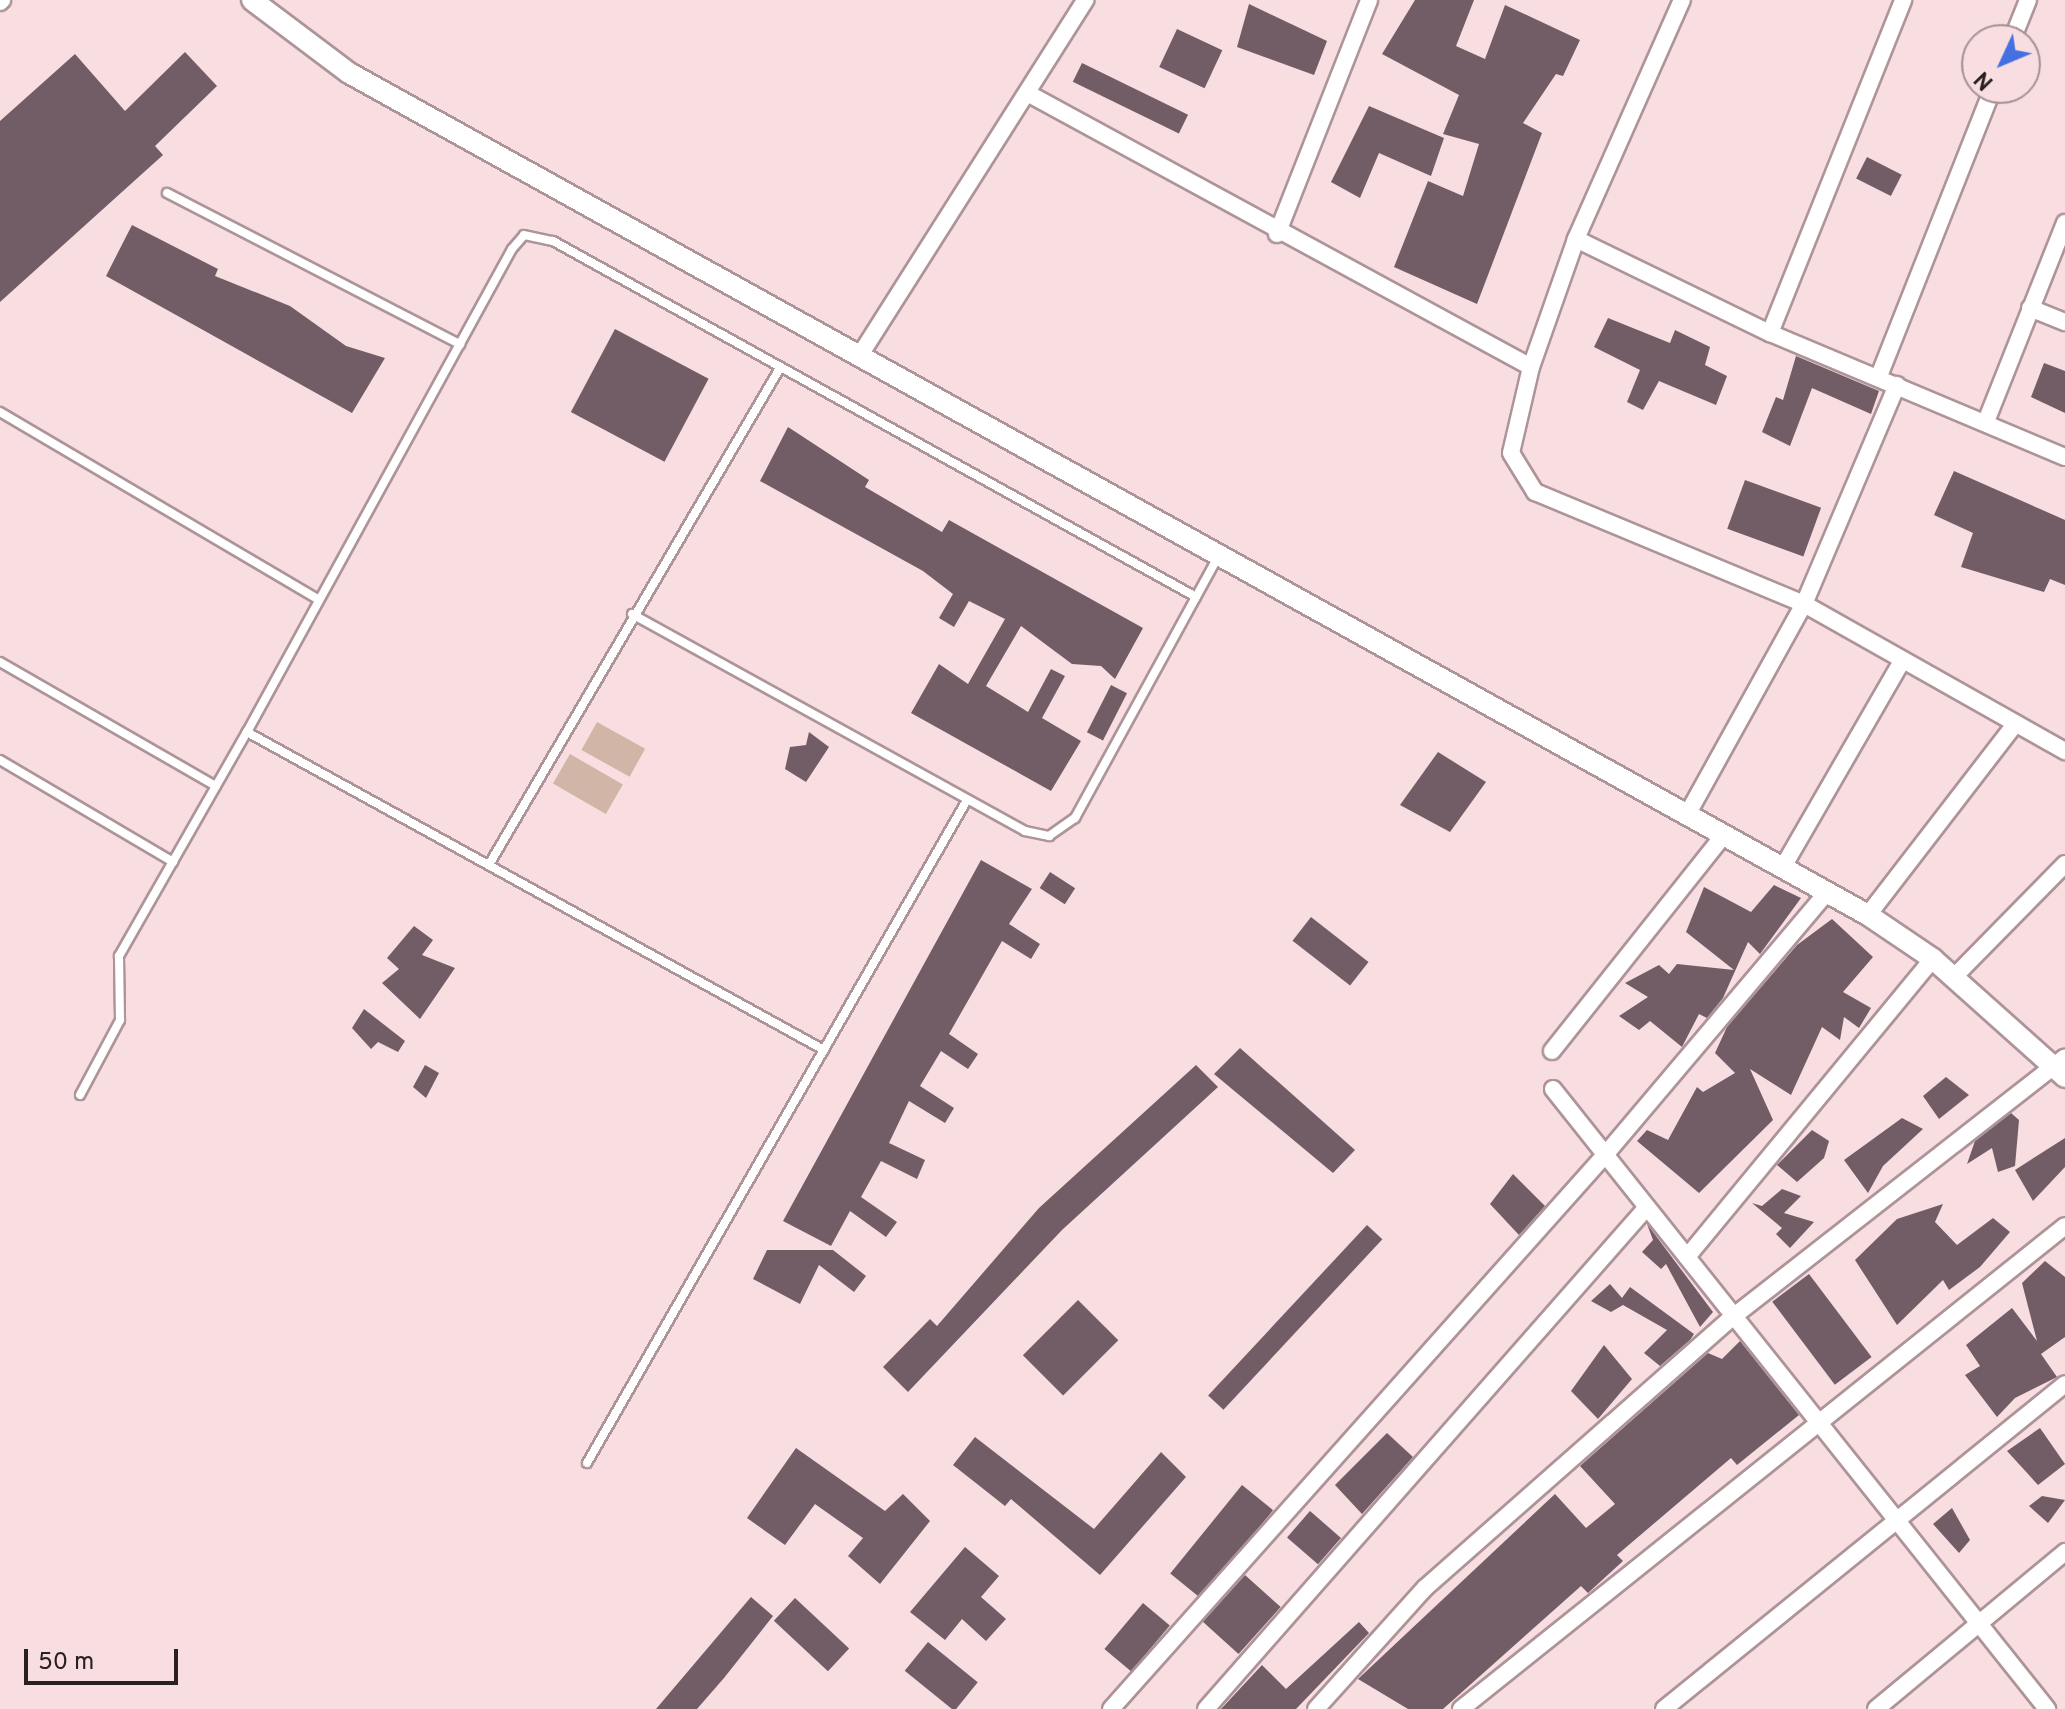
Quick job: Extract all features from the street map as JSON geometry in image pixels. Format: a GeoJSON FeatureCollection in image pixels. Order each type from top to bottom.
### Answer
{"type":"FeatureCollection","features":[{"type":"Feature","properties":{"kind":"street"},"geometry":{"type":"LineString","coordinates":[[252,0],[349,73],[862,352],[1218,557],[1868,915],[1933,959],[2061,1067],[1734,1316],[1425,1588],[1316,1709]]}},
{"type":"Feature","properties":{"kind":"street"},"geometry":{"type":"LineString","coordinates":[[862,352],[1029,94],[1085,0]]}},
{"type":"Feature","properties":{"kind":"street"},"geometry":{"type":"LineString","coordinates":[[1277,234],[1369,0]]}},
{"type":"Feature","properties":{"kind":"street"},"geometry":{"type":"LineString","coordinates":[[1682,0],[1576,239],[1531,367],[1511,453],[1535,492],[1804,604],[2065,751]]}},
{"type":"Feature","properties":{"kind":"street"},"geometry":{"type":"LineString","coordinates":[[1770,333],[1903,0]]}},
{"type":"Feature","properties":{"kind":"street"},"geometry":{"type":"LineString","coordinates":[[2018,24],[2028,0]]}},
{"type":"Feature","properties":{"kind":"street"},"geometry":{"type":"LineString","coordinates":[[1029,94],[1277,234],[1531,367]]}},
{"type":"Feature","properties":{"kind":"street"},"geometry":{"type":"LineString","coordinates":[[1879,376],[1987,104]]}},
{"type":"Feature","properties":{"kind":"street"},"geometry":{"type":"LineString","coordinates":[[1987,419],[2065,223]]}},
{"type":"Feature","properties":{"kind":"street"},"geometry":{"type":"LineString","coordinates":[[1576,239],[1770,333],[1987,419],[2065,457]]}},
{"type":"Feature","properties":{"kind":"street"},"geometry":{"type":"LineString","coordinates":[[2030,308],[2065,322]]}},
{"type":"Feature","properties":{"kind":"street"},"geometry":{"type":"LineString","coordinates":[[1687,815],[1804,604],[1897,385]]}},
{"type":"Feature","properties":{"kind":"street"},"geometry":{"type":"LineString","coordinates":[[1783,867],[1902,661]]}},
{"type":"Feature","properties":{"kind":"street"},"geometry":{"type":"LineString","coordinates":[[1868,915],[2016,723]]}},
{"type":"Feature","properties":{"kind":"street"},"geometry":{"type":"LineString","coordinates":[[1552,1051],[1724,835]]}},
{"type":"Feature","properties":{"kind":"street"},"geometry":{"type":"LineString","coordinates":[[1953,978],[2065,864]]}},
{"type":"Feature","properties":{"kind":"street"},"geometry":{"type":"LineString","coordinates":[[1111,1709],[1605,1155],[1827,892]]}},
{"type":"Feature","properties":{"kind":"street"},"geometry":{"type":"LineString","coordinates":[[1687,1257],[1933,959]]}},
{"type":"Feature","properties":{"kind":"street"},"geometry":{"type":"LineString","coordinates":[[1553,1089],[2047,1709]]}},
{"type":"Feature","properties":{"kind":"street"},"geometry":{"type":"LineString","coordinates":[[1206,1709],[1647,1207]]}},
{"type":"Feature","properties":{"kind":"street"},"geometry":{"type":"LineString","coordinates":[[1461,1709],[1816,1419],[2065,1226]]}},
{"type":"Feature","properties":{"kind":"street"},"geometry":{"type":"LineString","coordinates":[[1664,1709],[2065,1384]]}},
{"type":"Feature","properties":{"kind":"street"},"geometry":{"type":"LineString","coordinates":[[1876,1709],[2065,1552]]}},
{"type":"Feature","properties":{"kind":"lane"},"geometry":{"type":"LineString","coordinates":[[167,193],[460,344]]}},
{"type":"Feature","properties":{"kind":"lane"},"geometry":{"type":"LineString","coordinates":[[80,1095],[120,1020],[119,956],[247,732],[512,249],[535,234],[1196,597]]}},
{"type":"Feature","properties":{"kind":"lane"},"geometry":{"type":"LineString","coordinates":[[490,863],[632,614],[780,368]]}},
{"type":"Feature","properties":{"kind":"lane"},"geometry":{"type":"LineString","coordinates":[[0,412],[319,600]]}},
{"type":"Feature","properties":{"kind":"lane"},"geometry":{"type":"LineString","coordinates":[[632,614],[1025,831],[1064,830],[1218,557]]}},
{"type":"Feature","properties":{"kind":"lane"},"geometry":{"type":"LineString","coordinates":[[0,662],[216,786]]}},
{"type":"Feature","properties":{"kind":"lane"},"geometry":{"type":"LineString","coordinates":[[247,732],[490,863],[824,1050]]}},
{"type":"Feature","properties":{"kind":"lane"},"geometry":{"type":"LineString","coordinates":[[0,760],[173,862]]}},
{"type":"Feature","properties":{"kind":"lane"},"geometry":{"type":"LineString","coordinates":[[587,1463],[967,800]]}},
{"type":"Feature","properties":{"kind":"shaded area"},"geometry":{"type":"Polygon","coordinates":[[[597,722],[645,749],[630,777],[581,750],[597,722]]]}},
{"type":"Feature","properties":{"kind":"shaded area"},"geometry":{"type":"Polygon","coordinates":[[[570,754],[623,784],[606,814],[553,783],[570,754]]]}},
{"type":"Feature","properties":{"kind":"building"},"geometry":{"type":"Polygon","coordinates":[[[1415,0],[1474,0],[1456,46],[1485,59],[1505,5],[1580,40],[1563,76],[1556,74],[1523,123],[1542,133],[1477,304],[1394,267],[1428,181],[1463,196],[1479,144],[1443,134],[1459,95],[1382,54],[1415,0]]]}},
{"type":"Feature","properties":{"kind":"building"},"geometry":{"type":"Polygon","coordinates":[[[1249,4],[1327,41],[1314,75],[1237,47],[1249,4]]]}},
{"type":"Feature","properties":{"kind":"building"},"geometry":{"type":"Polygon","coordinates":[[[1177,29],[1222,50],[1205,88],[1159,67],[1177,29]]]}},
{"type":"Feature","properties":{"kind":"building"},"geometry":{"type":"Polygon","coordinates":[[[185,52],[217,86],[155,146],[163,155],[0,302],[0,121],[75,54],[125,111],[185,52]]]}},
{"type":"Feature","properties":{"kind":"building"},"geometry":{"type":"Polygon","coordinates":[[[1082,63],[1188,115],[1179,134],[1073,82],[1082,63]]]}},
{"type":"Feature","properties":{"kind":"building"},"geometry":{"type":"Polygon","coordinates":[[[1369,106],[1444,138],[1431,176],[1379,153],[1360,198],[1331,182],[1369,106]]]}},
{"type":"Feature","properties":{"kind":"building"},"geometry":{"type":"Polygon","coordinates":[[[1867,157],[1902,175],[1891,196],[1856,178],[1867,157]]]}},
{"type":"Feature","properties":{"kind":"building"},"geometry":{"type":"Polygon","coordinates":[[[132,225],[218,269],[215,276],[290,306],[346,346],[385,358],[352,413],[106,276],[132,225]]]}},
{"type":"Feature","properties":{"kind":"building"},"geometry":{"type":"Polygon","coordinates":[[[1608,318],[1670,343],[1675,330],[1710,347],[1705,365],[1727,376],[1716,405],[1659,381],[1643,410],[1627,402],[1640,370],[1594,347],[1608,318]]]}},
{"type":"Feature","properties":{"kind":"building"},"geometry":{"type":"Polygon","coordinates":[[[615,329],[709,379],[664,462],[571,412],[615,329]]]}},
{"type":"Feature","properties":{"kind":"building"},"geometry":{"type":"Polygon","coordinates":[[[1796,356],[1879,391],[1871,414],[1812,388],[1790,446],[1762,432],[1776,397],[1783,400],[1796,356]]]}},
{"type":"Feature","properties":{"kind":"building"},"geometry":{"type":"Polygon","coordinates":[[[2044,363],[2065,371],[2065,413],[2031,397],[2044,363]]]}},
{"type":"Feature","properties":{"kind":"building"},"geometry":{"type":"Polygon","coordinates":[[[788,427],[869,480],[865,487],[942,532],[949,520],[1143,628],[1115,679],[1101,666],[1072,664],[1021,626],[986,686],[1028,712],[1051,669],[1065,676],[1042,718],[1081,741],[1051,791],[911,713],[939,664],[968,684],[1005,619],[969,601],[954,627],[939,618],[953,594],[923,571],[760,481],[788,427]]]}},
{"type":"Feature","properties":{"kind":"building"},"geometry":{"type":"Polygon","coordinates":[[[1954,471],[2065,520],[2065,585],[2050,579],[2044,592],[1961,567],[1973,533],[1934,515],[1954,471]]]}},
{"type":"Feature","properties":{"kind":"building"},"geometry":{"type":"Polygon","coordinates":[[[1745,480],[1821,508],[1803,557],[1727,529],[1745,480]]]}},
{"type":"Feature","properties":{"kind":"building"},"geometry":{"type":"Polygon","coordinates":[[[1111,685],[1127,693],[1103,740],[1087,732],[1111,685]]]}},
{"type":"Feature","properties":{"kind":"building"},"geometry":{"type":"Polygon","coordinates":[[[809,732],[829,747],[806,782],[785,769],[790,747],[806,745],[809,732]]]}},
{"type":"Feature","properties":{"kind":"building"},"geometry":{"type":"Polygon","coordinates":[[[1438,752],[1486,782],[1450,832],[1400,805],[1438,752]]]}},
{"type":"Feature","properties":{"kind":"building"},"geometry":{"type":"Polygon","coordinates":[[[981,860],[1032,889],[1009,924],[1040,944],[1031,959],[1002,941],[949,1034],[978,1054],[968,1069],[941,1051],[920,1086],[954,1108],[945,1123],[909,1101],[889,1143],[925,1160],[917,1179],[881,1161],[861,1197],[897,1222],[886,1237],[850,1211],[831,1246],[783,1221],[981,860]]]}},
{"type":"Feature","properties":{"kind":"building"},"geometry":{"type":"Polygon","coordinates":[[[1050,872],[1075,888],[1065,904],[1040,888],[1050,872]]]}},
{"type":"Feature","properties":{"kind":"building"},"geometry":{"type":"Polygon","coordinates":[[[1774,885],[1801,898],[1760,954],[1748,942],[1723,998],[1707,1018],[1699,1014],[1682,1047],[1650,1021],[1639,1030],[1619,1016],[1648,997],[1625,983],[1659,965],[1669,974],[1677,964],[1734,970],[1686,932],[1704,887],[1751,912],[1774,885]]]}},
{"type":"Feature","properties":{"kind":"building"},"geometry":{"type":"Polygon","coordinates":[[[1311,917],[1369,962],[1350,986],[1293,941],[1311,917]]]}},
{"type":"Feature","properties":{"kind":"building"},"geometry":{"type":"Polygon","coordinates":[[[1832,919],[1873,957],[1843,992],[1871,1008],[1859,1028],[1844,1017],[1840,1040],[1822,1027],[1791,1095],[1750,1069],[1773,1120],[1699,1193],[1637,1141],[1647,1130],[1668,1140],[1697,1087],[1703,1092],[1735,1073],[1715,1053],[1727,1027],[1797,945],[1832,919]]]}},
{"type":"Feature","properties":{"kind":"building"},"geometry":{"type":"Polygon","coordinates":[[[414,926],[433,940],[422,955],[455,968],[420,1019],[382,983],[399,969],[387,958],[414,926]]]}},
{"type":"Feature","properties":{"kind":"building"},"geometry":{"type":"Polygon","coordinates":[[[364,1009],[405,1041],[398,1052],[378,1042],[371,1049],[352,1028],[364,1009]]]}},
{"type":"Feature","properties":{"kind":"building"},"geometry":{"type":"Polygon","coordinates":[[[1240,1048],[1355,1150],[1333,1173],[1214,1074],[1240,1048]]]}},
{"type":"Feature","properties":{"kind":"building"},"geometry":{"type":"Polygon","coordinates":[[[425,1065],[439,1073],[426,1098],[413,1087],[425,1065]]]}},
{"type":"Feature","properties":{"kind":"building"},"geometry":{"type":"Polygon","coordinates":[[[1196,1065],[1218,1087],[1062,1230],[908,1392],[883,1367],[930,1319],[937,1326],[1039,1208],[1196,1065]]]}},
{"type":"Feature","properties":{"kind":"building"},"geometry":{"type":"Polygon","coordinates":[[[1946,1077],[1969,1095],[1939,1119],[1923,1096],[1946,1077]]]}},
{"type":"Feature","properties":{"kind":"building"},"geometry":{"type":"Polygon","coordinates":[[[2011,1113],[2019,1120],[2015,1166],[1998,1172],[1992,1148],[1967,1164],[1975,1141],[2011,1113]]]}},
{"type":"Feature","properties":{"kind":"building"},"geometry":{"type":"Polygon","coordinates":[[[1902,1118],[1923,1129],[1883,1166],[1868,1193],[1844,1160],[1902,1118]]]}},
{"type":"Feature","properties":{"kind":"building"},"geometry":{"type":"Polygon","coordinates":[[[1812,1130],[1829,1141],[1824,1158],[1797,1182],[1777,1165],[1812,1130]]]}},
{"type":"Feature","properties":{"kind":"building"},"geometry":{"type":"Polygon","coordinates":[[[2065,1138],[2065,1167],[2033,1201],[2015,1170],[2065,1138]]]}},
{"type":"Feature","properties":{"kind":"building"},"geometry":{"type":"Polygon","coordinates":[[[1513,1174],[1545,1206],[1519,1235],[1490,1204],[1513,1174]]]}},
{"type":"Feature","properties":{"kind":"building"},"geometry":{"type":"Polygon","coordinates":[[[1782,1189],[1801,1196],[1784,1213],[1814,1222],[1790,1248],[1776,1234],[1782,1228],[1752,1203],[1762,1206],[1782,1189]]]}},
{"type":"Feature","properties":{"kind":"building"},"geometry":{"type":"Polygon","coordinates":[[[1943,1204],[1935,1222],[1957,1245],[1993,1218],[2010,1232],[1980,1267],[1949,1290],[1943,1280],[1897,1325],[1855,1260],[1897,1219],[1943,1204]]]}},
{"type":"Feature","properties":{"kind":"building"},"geometry":{"type":"Polygon","coordinates":[[[1647,1224],[1713,1312],[1700,1327],[1666,1264],[1661,1269],[1642,1252],[1653,1240],[1647,1224]]]}},
{"type":"Feature","properties":{"kind":"building"},"geometry":{"type":"Polygon","coordinates":[[[1367,1225],[1382,1239],[1223,1410],[1208,1395],[1367,1225]]]}},
{"type":"Feature","properties":{"kind":"building"},"geometry":{"type":"Polygon","coordinates":[[[767,1250],[833,1250],[866,1276],[854,1292],[819,1265],[800,1304],[753,1279],[767,1250]]]}},
{"type":"Feature","properties":{"kind":"building"},"geometry":{"type":"Polygon","coordinates":[[[2045,1261],[2065,1277],[2065,1337],[2041,1354],[2057,1377],[2015,1398],[1997,1417],[1965,1375],[1980,1366],[1966,1345],[2012,1308],[2037,1341],[2022,1283],[2045,1261]]]}},
{"type":"Feature","properties":{"kind":"building"},"geometry":{"type":"Polygon","coordinates":[[[1809,1274],[1872,1357],[1835,1385],[1772,1302],[1809,1274]]]}},
{"type":"Feature","properties":{"kind":"building"},"geometry":{"type":"Polygon","coordinates":[[[1610,1284],[1622,1298],[1630,1287],[1694,1334],[1660,1366],[1644,1353],[1667,1330],[1623,1305],[1611,1312],[1591,1301],[1610,1284]]]}},
{"type":"Feature","properties":{"kind":"building"},"geometry":{"type":"Polygon","coordinates":[[[1078,1300],[1118,1340],[1063,1395],[1023,1355],[1078,1300]]]}},
{"type":"Feature","properties":{"kind":"building"},"geometry":{"type":"Polygon","coordinates":[[[1740,1341],[1799,1415],[1737,1465],[1731,1458],[1617,1555],[1623,1561],[1588,1593],[1581,1586],[1443,1709],[1408,1709],[1358,1679],[1555,1494],[1586,1528],[1615,1504],[1580,1466],[1708,1353],[1722,1359],[1740,1341]]]}},
{"type":"Feature","properties":{"kind":"building"},"geometry":{"type":"Polygon","coordinates":[[[1604,1345],[1632,1379],[1598,1419],[1571,1391],[1604,1345]]]}},
{"type":"Feature","properties":{"kind":"building"},"geometry":{"type":"Polygon","coordinates":[[[2040,1428],[2065,1464],[2038,1485],[2007,1451],[2040,1428]]]}},
{"type":"Feature","properties":{"kind":"building"},"geometry":{"type":"Polygon","coordinates":[[[1387,1433],[1413,1457],[1362,1514],[1335,1485],[1387,1433]]]}},
{"type":"Feature","properties":{"kind":"building"},"geometry":{"type":"Polygon","coordinates":[[[975,1437],[1094,1529],[1161,1452],[1186,1477],[1100,1575],[1011,1499],[1005,1506],[953,1465],[975,1437]]]}},
{"type":"Feature","properties":{"kind":"building"},"geometry":{"type":"Polygon","coordinates":[[[796,1448],[885,1511],[903,1494],[930,1521],[880,1584],[848,1556],[863,1538],[815,1504],[785,1545],[747,1518],[796,1448]]]}},
{"type":"Feature","properties":{"kind":"building"},"geometry":{"type":"Polygon","coordinates":[[[1242,1485],[1273,1510],[1201,1599],[1170,1574],[1242,1485]]]}},
{"type":"Feature","properties":{"kind":"building"},"geometry":{"type":"Polygon","coordinates":[[[2042,1496],[2065,1500],[2048,1523],[2029,1506],[2042,1496]]]}},
{"type":"Feature","properties":{"kind":"building"},"geometry":{"type":"Polygon","coordinates":[[[1952,1508],[1970,1540],[1959,1553],[1933,1524],[1952,1508]]]}},
{"type":"Feature","properties":{"kind":"building"},"geometry":{"type":"Polygon","coordinates":[[[1310,1511],[1341,1538],[1318,1564],[1287,1537],[1310,1511]]]}},
{"type":"Feature","properties":{"kind":"building"},"geometry":{"type":"Polygon","coordinates":[[[965,1547],[999,1576],[981,1597],[1006,1619],[986,1641],[962,1619],[945,1640],[910,1612],[965,1547]]]}},
{"type":"Feature","properties":{"kind":"building"},"geometry":{"type":"Polygon","coordinates":[[[1245,1575],[1281,1607],[1239,1654],[1203,1622],[1245,1575]]]}},
{"type":"Feature","properties":{"kind":"building"},"geometry":{"type":"Polygon","coordinates":[[[751,1597],[773,1616],[724,1678],[697,1709],[656,1709],[751,1597]]]}},
{"type":"Feature","properties":{"kind":"building"},"geometry":{"type":"Polygon","coordinates":[[[795,1598],[849,1648],[828,1671],[774,1621],[795,1598]]]}},
{"type":"Feature","properties":{"kind":"building"},"geometry":{"type":"Polygon","coordinates":[[[1143,1603],[1170,1625],[1131,1671],[1104,1649],[1143,1603]]]}},
{"type":"Feature","properties":{"kind":"building"},"geometry":{"type":"Polygon","coordinates":[[[1359,1622],[1369,1633],[1296,1709],[1221,1709],[1262,1665],[1286,1689],[1359,1622]]]}},
{"type":"Feature","properties":{"kind":"building"},"geometry":{"type":"Polygon","coordinates":[[[928,1642],[978,1682],[956,1709],[952,1709],[905,1671],[928,1642]]]}}]}
